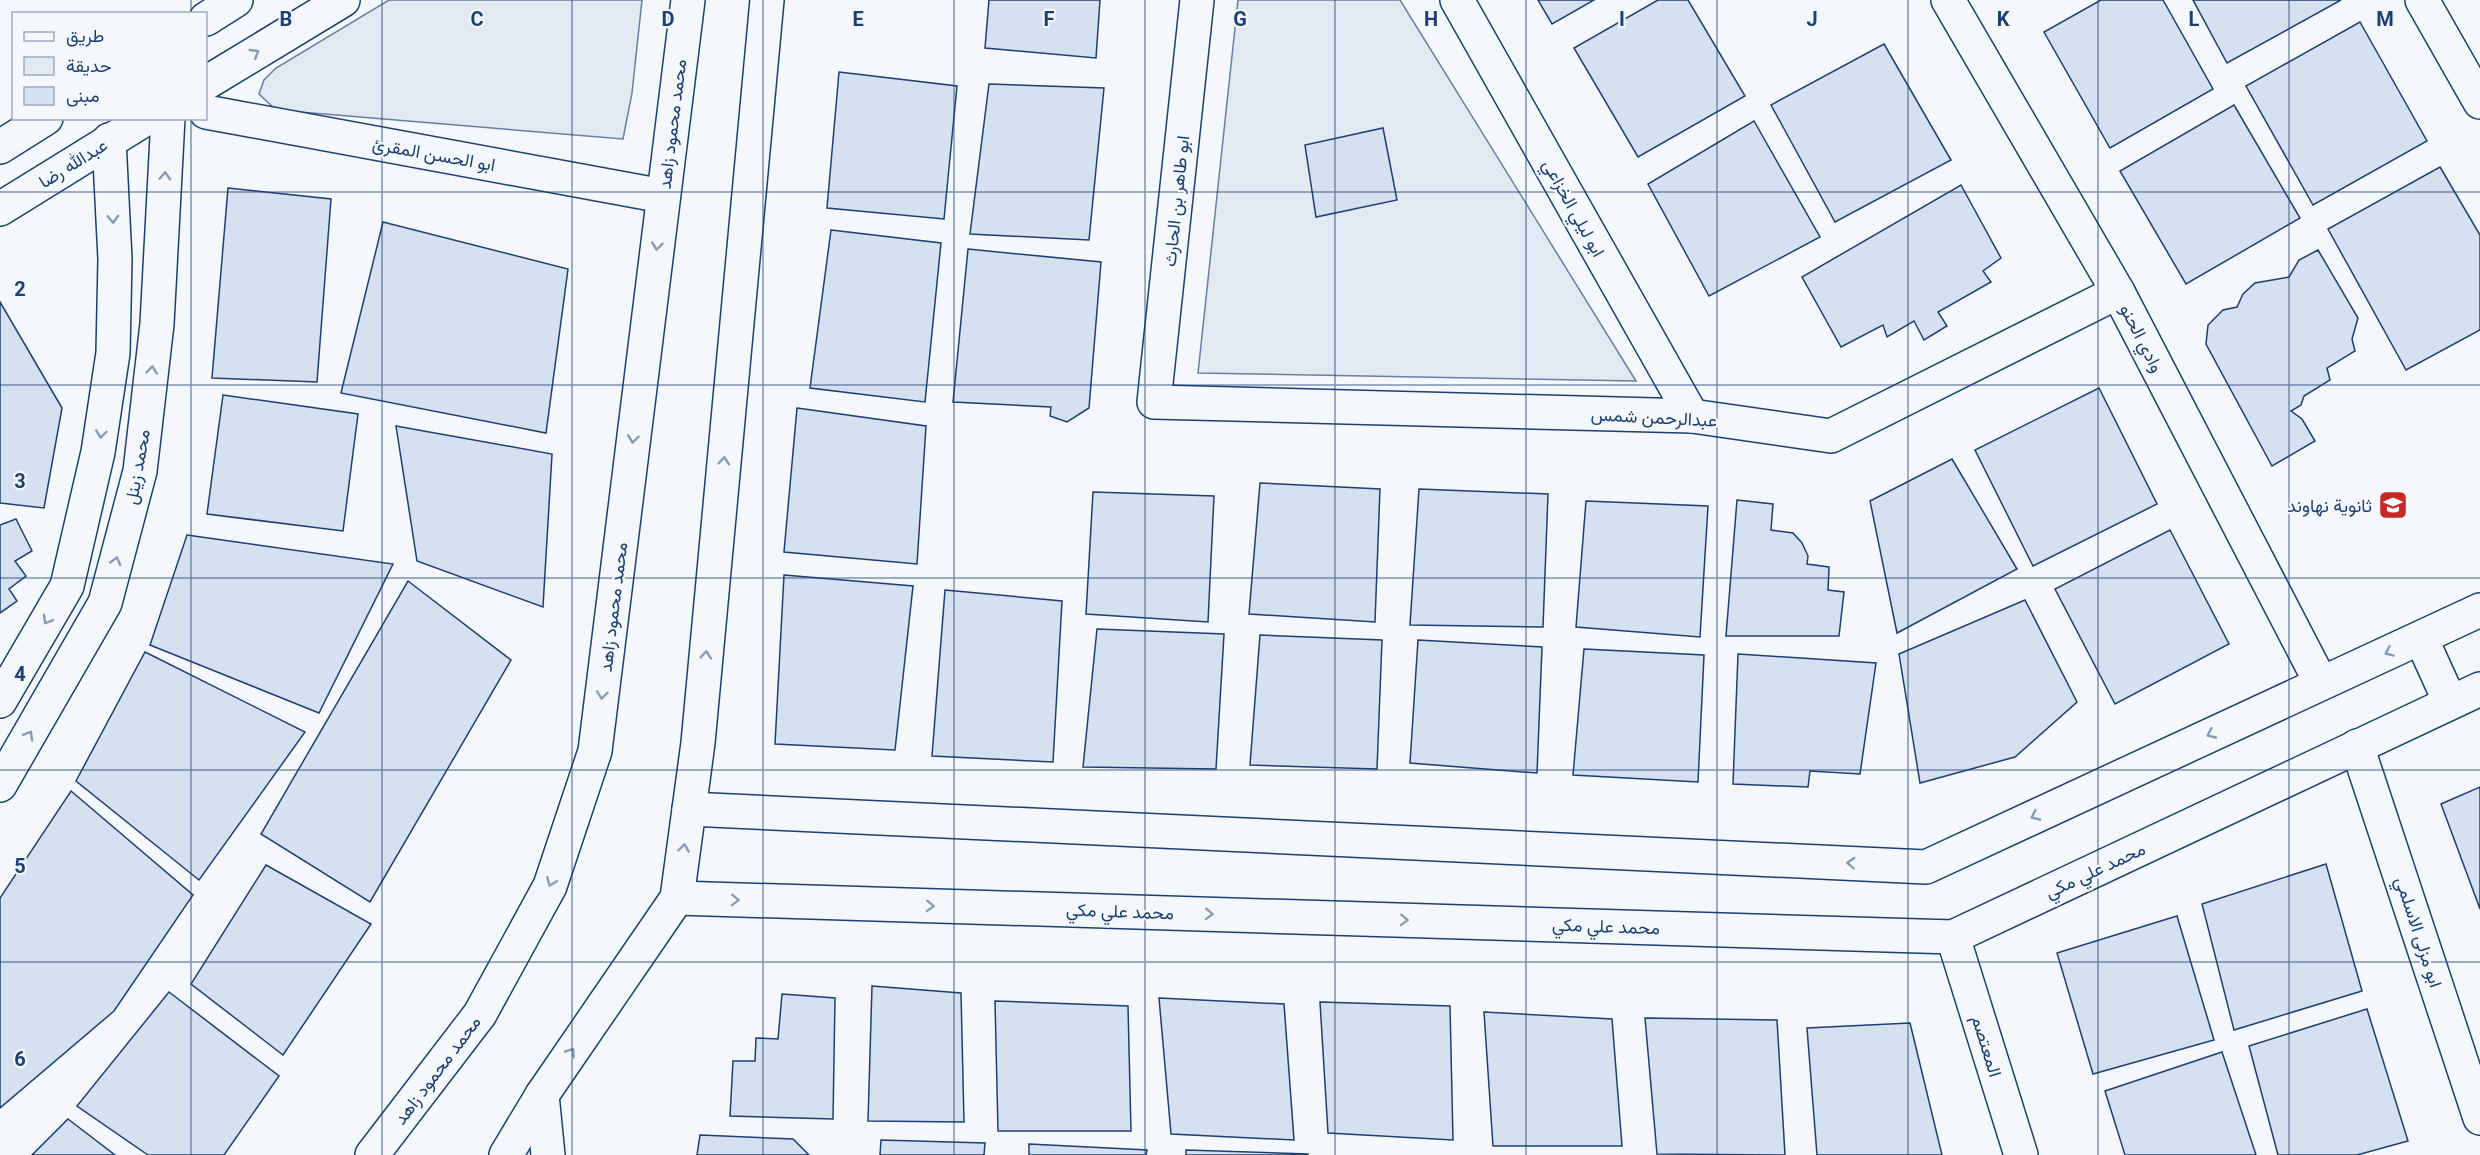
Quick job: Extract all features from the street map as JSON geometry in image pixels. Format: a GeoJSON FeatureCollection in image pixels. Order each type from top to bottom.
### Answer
{"type":"FeatureCollection","features":[{"type":"Feature","properties":{"kind":"street"},"geometry":{"type":"LineString","coordinates":[[207,18],[236,0]]}},
{"type":"Feature","properties":{"kind":"street"},"geometry":{"type":"LineString","coordinates":[[207,82],[343,0]]}},
{"type":"Feature","properties":{"kind":"street","name":"محمد محمود زاهد"},"geometry":{"type":"LineString","coordinates":[[372,1155],[480,1014],[550,886],[596,751],[688,0]]}},
{"type":"Feature","properties":{"kind":"street"},"geometry":{"type":"LineString","coordinates":[[506,1155],[542,1095],[677,898],[699,731],[767,0]]}},
{"type":"Feature","properties":{"kind":"street","name":"ابو طاهر بن الحارث"},"geometry":{"type":"LineString","coordinates":[[1154,402],[1197,0]]}},
{"type":"Feature","properties":{"kind":"street","name":"ابو ليلي الخزاعي"},"geometry":{"type":"LineString","coordinates":[[1457,0],[1692,416]]}},
{"type":"Feature","properties":{"kind":"street","name":"وادي الحنو"},"geometry":{"type":"LineString","coordinates":[[1948,0],[2118,292],[2321,683]]}},
{"type":"Feature","properties":{"kind":"street"},"geometry":{"type":"LineString","coordinates":[[2422,0],[2480,102]]}},
{"type":"Feature","properties":{"kind":"street","name":"ابو الحسن المقرئ"},"geometry":{"type":"LineString","coordinates":[[207,112],[663,196]]}},
{"type":"Feature","properties":{"kind":"street"},"geometry":{"type":"LineString","coordinates":[[0,147],[43,120]]}},
{"type":"Feature","properties":{"kind":"street","name":"عبدالله رضا"},"geometry":{"type":"LineString","coordinates":[[0,209],[144,120]]}},
{"type":"Feature","properties":{"kind":"street","name":"محمد زينل"},"geometry":{"type":"LineString","coordinates":[[0,785],[105,603],[140,471],[157,324],[168,120]]}},
{"type":"Feature","properties":{"kind":"street"},"geometry":{"type":"LineString","coordinates":[[0,701],[67,586],[98,452],[113,353],[115,259],[109,140]]}},
{"type":"Feature","properties":{"kind":"street","name":"عبدالرحمن شمس"},"geometry":{"type":"LineString","coordinates":[[1154,402],[1692,416],[1831,436],[2118,292]]}},
{"type":"Feature","properties":{"kind":"street"},"geometry":{"type":"LineString","coordinates":[[689,809],[1926,867],[2480,610]]}},
{"type":"Feature","properties":{"kind":"street"},"geometry":{"type":"LineString","coordinates":[[2421,638],[2450,702]]}},
{"type":"Feature","properties":{"kind":"street","name":"محمد علي مكي"},"geometry":{"type":"LineString","coordinates":[[677,898],[1953,937],[2480,688]]}},
{"type":"Feature","properties":{"kind":"street","name":"ابو مزلى الاسلمي"},"geometry":{"type":"LineString","coordinates":[[2357,746],[2480,1118]]}},
{"type":"Feature","properties":{"kind":"street","name":"المعتصم"},"geometry":{"type":"LineString","coordinates":[[1953,937],[2021,1155]]}},
{"type":"Feature","properties":{"kind":"street"},"geometry":{"type":"LineString","coordinates":[[542,1095],[548,1155]]}},
{"type":"Feature","properties":{"kind":"green space"},"geometry":{"type":"Polygon","coordinates":[[[389,0],[642,0],[632,93],[623,139],[276,110],[259,94],[264,80],[276,68],[389,0]]]}},
{"type":"Feature","properties":{"kind":"green space"},"geometry":{"type":"Polygon","coordinates":[[[1238,0],[1400,0],[1636,381],[1198,373],[1238,0]]]}},
{"type":"Feature","properties":{"kind":"building"},"geometry":{"type":"Polygon","coordinates":[[[989,0],[1100,0],[1096,58],[985,48],[989,0]]]}},
{"type":"Feature","properties":{"kind":"building"},"geometry":{"type":"Polygon","coordinates":[[[1538,0],[1594,0],[1552,24],[1538,0]]]}},
{"type":"Feature","properties":{"kind":"building"},"geometry":{"type":"Polygon","coordinates":[[[1658,0],[1688,0],[1745,96],[1638,157],[1574,48],[1658,0]]]}},
{"type":"Feature","properties":{"kind":"building"},"geometry":{"type":"Polygon","coordinates":[[[2101,0],[2163,0],[2213,89],[2110,148],[2044,32],[2101,0]]]}},
{"type":"Feature","properties":{"kind":"building"},"geometry":{"type":"Polygon","coordinates":[[[2193,0],[2341,0],[2227,63],[2193,0]]]}},
{"type":"Feature","properties":{"kind":"building"},"geometry":{"type":"Polygon","coordinates":[[[2360,22],[2427,141],[2313,205],[2246,86],[2360,22]]]}},
{"type":"Feature","properties":{"kind":"building"},"geometry":{"type":"Polygon","coordinates":[[[1884,44],[1951,160],[1835,222],[1771,105],[1884,44]]]}},
{"type":"Feature","properties":{"kind":"building"},"geometry":{"type":"Polygon","coordinates":[[[839,72],[957,86],[944,219],[827,208],[839,72]]]}},
{"type":"Feature","properties":{"kind":"building"},"geometry":{"type":"Polygon","coordinates":[[[989,84],[1104,88],[1089,240],[970,234],[989,84]]]}},
{"type":"Feature","properties":{"kind":"building"},"geometry":{"type":"Polygon","coordinates":[[[2234,105],[2300,218],[2186,284],[2120,171],[2234,105]]]}},
{"type":"Feature","properties":{"kind":"building"},"geometry":{"type":"Polygon","coordinates":[[[1754,121],[1820,237],[1709,296],[1648,184],[1754,121]]]}},
{"type":"Feature","properties":{"kind":"building"},"geometry":{"type":"Polygon","coordinates":[[[1383,128],[1397,200],[1316,217],[1305,145],[1383,128]]]}},
{"type":"Feature","properties":{"kind":"building"},"geometry":{"type":"Polygon","coordinates":[[[2440,167],[2480,235],[2480,330],[2406,370],[2328,229],[2440,167]]]}},
{"type":"Feature","properties":{"kind":"building"},"geometry":{"type":"Polygon","coordinates":[[[1961,185],[2001,258],[1983,271],[1991,282],[1938,312],[1947,326],[1924,340],[1914,321],[1887,337],[1883,325],[1841,347],[1802,277],[1961,185]]]}},
{"type":"Feature","properties":{"kind":"building"},"geometry":{"type":"Polygon","coordinates":[[[228,188],[331,199],[317,382],[212,378],[228,188]]]}},
{"type":"Feature","properties":{"kind":"building"},"geometry":{"type":"Polygon","coordinates":[[[383,222],[568,269],[546,433],[341,393],[383,222]]]}},
{"type":"Feature","properties":{"kind":"building"},"geometry":{"type":"Polygon","coordinates":[[[831,230],[941,243],[925,402],[810,388],[831,230]]]}},
{"type":"Feature","properties":{"kind":"building"},"geometry":{"type":"Polygon","coordinates":[[[968,249],[1101,262],[1089,408],[1067,422],[1050,416],[1051,407],[953,402],[968,249]]]}},
{"type":"Feature","properties":{"kind":"building"},"geometry":{"type":"Polygon","coordinates":[[[2318,250],[2358,318],[2352,339],[2355,351],[2327,368],[2330,380],[2304,396],[2301,405],[2291,411],[2302,419],[2315,441],[2272,466],[2206,344],[2208,325],[2223,310],[2237,307],[2243,294],[2255,283],[2289,277],[2299,260],[2318,250]]]}},
{"type":"Feature","properties":{"kind":"building"},"geometry":{"type":"Polygon","coordinates":[[[0,302],[62,408],[44,508],[0,503],[0,302]]]}},
{"type":"Feature","properties":{"kind":"building"},"geometry":{"type":"Polygon","coordinates":[[[2099,388],[2157,504],[2033,566],[1975,450],[2099,388]]]}},
{"type":"Feature","properties":{"kind":"building"},"geometry":{"type":"Polygon","coordinates":[[[223,395],[358,414],[343,531],[207,514],[223,395]]]}},
{"type":"Feature","properties":{"kind":"building"},"geometry":{"type":"Polygon","coordinates":[[[797,408],[926,426],[917,564],[784,552],[797,408]]]}},
{"type":"Feature","properties":{"kind":"building"},"geometry":{"type":"Polygon","coordinates":[[[396,426],[552,454],[543,607],[417,561],[396,426]]]}},
{"type":"Feature","properties":{"kind":"building"},"geometry":{"type":"Polygon","coordinates":[[[1952,459],[2017,569],[1897,633],[1870,501],[1952,459]]]}},
{"type":"Feature","properties":{"kind":"building"},"geometry":{"type":"Polygon","coordinates":[[[1260,483],[1380,489],[1375,622],[1249,614],[1260,483]]]}},
{"type":"Feature","properties":{"kind":"building"},"geometry":{"type":"Polygon","coordinates":[[[1419,489],[1548,494],[1543,627],[1410,625],[1419,489]]]}},
{"type":"Feature","properties":{"kind":"building"},"geometry":{"type":"Polygon","coordinates":[[[1093,492],[1214,496],[1208,622],[1086,614],[1093,492]]]}},
{"type":"Feature","properties":{"kind":"building"},"geometry":{"type":"Polygon","coordinates":[[[1737,500],[1773,504],[1771,530],[1793,533],[1802,543],[1808,556],[1807,564],[1829,567],[1828,590],[1844,592],[1839,636],[1726,636],[1737,500]]]}},
{"type":"Feature","properties":{"kind":"building"},"geometry":{"type":"Polygon","coordinates":[[[1586,501],[1708,506],[1700,637],[1576,627],[1586,501]]]}},
{"type":"Feature","properties":{"kind":"building"},"geometry":{"type":"Polygon","coordinates":[[[16,519],[32,551],[15,561],[26,576],[9,589],[17,601],[0,613],[0,525],[16,519]]]}},
{"type":"Feature","properties":{"kind":"building"},"geometry":{"type":"Polygon","coordinates":[[[2170,530],[2229,644],[2115,704],[2055,589],[2170,530]]]}},
{"type":"Feature","properties":{"kind":"building"},"geometry":{"type":"Polygon","coordinates":[[[187,535],[393,564],[319,713],[150,645],[187,535]]]}},
{"type":"Feature","properties":{"kind":"building"},"geometry":{"type":"Polygon","coordinates":[[[784,575],[913,586],[895,750],[775,744],[784,575]]]}},
{"type":"Feature","properties":{"kind":"building"},"geometry":{"type":"Polygon","coordinates":[[[408,581],[511,660],[370,902],[261,834],[408,581]]]}},
{"type":"Feature","properties":{"kind":"building"},"geometry":{"type":"Polygon","coordinates":[[[945,590],[1062,601],[1053,762],[932,756],[945,590]]]}},
{"type":"Feature","properties":{"kind":"building"},"geometry":{"type":"Polygon","coordinates":[[[2025,600],[2077,702],[2015,757],[1920,783],[1899,654],[2025,600]]]}},
{"type":"Feature","properties":{"kind":"building"},"geometry":{"type":"Polygon","coordinates":[[[1097,629],[1224,634],[1216,769],[1083,767],[1097,629]]]}},
{"type":"Feature","properties":{"kind":"building"},"geometry":{"type":"Polygon","coordinates":[[[1260,635],[1382,640],[1377,769],[1250,765],[1260,635]]]}},
{"type":"Feature","properties":{"kind":"building"},"geometry":{"type":"Polygon","coordinates":[[[1418,640],[1542,647],[1537,773],[1410,763],[1418,640]]]}},
{"type":"Feature","properties":{"kind":"building"},"geometry":{"type":"Polygon","coordinates":[[[1584,649],[1704,655],[1698,782],[1573,775],[1584,649]]]}},
{"type":"Feature","properties":{"kind":"building"},"geometry":{"type":"Polygon","coordinates":[[[145,652],[305,732],[199,880],[76,781],[145,652]]]}},
{"type":"Feature","properties":{"kind":"building"},"geometry":{"type":"Polygon","coordinates":[[[1738,654],[1876,663],[1860,774],[1810,771],[1808,787],[1733,784],[1738,654]]]}},
{"type":"Feature","properties":{"kind":"building"},"geometry":{"type":"Polygon","coordinates":[[[2480,787],[2480,909],[2441,804],[2480,787]]]}},
{"type":"Feature","properties":{"kind":"building"},"geometry":{"type":"Polygon","coordinates":[[[71,791],[193,895],[114,1011],[0,1108],[0,898],[71,791]]]}},
{"type":"Feature","properties":{"kind":"building"},"geometry":{"type":"Polygon","coordinates":[[[2326,864],[2362,991],[2234,1030],[2202,904],[2326,864]]]}},
{"type":"Feature","properties":{"kind":"building"},"geometry":{"type":"Polygon","coordinates":[[[266,865],[371,924],[283,1055],[191,984],[266,865]]]}},
{"type":"Feature","properties":{"kind":"building"},"geometry":{"type":"Polygon","coordinates":[[[2177,916],[2214,1040],[2093,1074],[2057,953],[2177,916]]]}},
{"type":"Feature","properties":{"kind":"building"},"geometry":{"type":"Polygon","coordinates":[[[872,986],[961,993],[964,1122],[868,1121],[872,986]]]}},
{"type":"Feature","properties":{"kind":"building"},"geometry":{"type":"Polygon","coordinates":[[[169,992],[279,1076],[224,1155],[148,1155],[77,1106],[169,992]]]}},
{"type":"Feature","properties":{"kind":"building"},"geometry":{"type":"Polygon","coordinates":[[[782,994],[835,998],[833,1119],[730,1116],[733,1061],[755,1061],[756,1038],[778,1039],[782,994]]]}},
{"type":"Feature","properties":{"kind":"building"},"geometry":{"type":"Polygon","coordinates":[[[1159,998],[1284,1004],[1294,1140],[1171,1134],[1159,998]]]}},
{"type":"Feature","properties":{"kind":"building"},"geometry":{"type":"Polygon","coordinates":[[[995,1001],[1128,1006],[1131,1131],[998,1131],[995,1001]]]}},
{"type":"Feature","properties":{"kind":"building"},"geometry":{"type":"Polygon","coordinates":[[[1320,1002],[1450,1006],[1453,1140],[1328,1133],[1320,1002]]]}},
{"type":"Feature","properties":{"kind":"building"},"geometry":{"type":"Polygon","coordinates":[[[2367,1009],[2408,1141],[2357,1155],[2278,1155],[2249,1046],[2367,1009]]]}},
{"type":"Feature","properties":{"kind":"building"},"geometry":{"type":"Polygon","coordinates":[[[1484,1012],[1612,1019],[1622,1146],[1493,1146],[1484,1012]]]}},
{"type":"Feature","properties":{"kind":"building"},"geometry":{"type":"Polygon","coordinates":[[[1645,1018],[1777,1020],[1785,1155],[1657,1154],[1645,1018]]]}},
{"type":"Feature","properties":{"kind":"building"},"geometry":{"type":"Polygon","coordinates":[[[1910,1023],[1942,1155],[1817,1155],[1807,1028],[1910,1023]]]}},
{"type":"Feature","properties":{"kind":"building"},"geometry":{"type":"Polygon","coordinates":[[[2222,1052],[2256,1155],[2125,1155],[2105,1091],[2222,1052]]]}},
{"type":"Feature","properties":{"kind":"building"},"geometry":{"type":"Polygon","coordinates":[[[68,1119],[115,1155],[32,1155],[68,1119]]]}},
{"type":"Feature","properties":{"kind":"building"},"geometry":{"type":"Polygon","coordinates":[[[700,1135],[793,1139],[809,1155],[697,1155],[700,1135]]]}},
{"type":"Feature","properties":{"kind":"building"},"geometry":{"type":"Polygon","coordinates":[[[881,1140],[985,1143],[984,1155],[880,1155],[881,1140]]]}},
{"type":"Feature","properties":{"kind":"building"},"geometry":{"type":"Polygon","coordinates":[[[1029,1144],[1147,1150],[1146,1155],[1029,1155],[1029,1144]]]}},
{"type":"Feature","properties":{"kind":"building"},"geometry":{"type":"Polygon","coordinates":[[[1186,1150],[1308,1154],[1308,1155],[1186,1155],[1186,1150]]]}},
{"type":"Feature","properties":{"kind":"place","name":"ثانوية نهاوند"},"geometry":{"type":"Point","coordinates":[2393,505]}}]}
